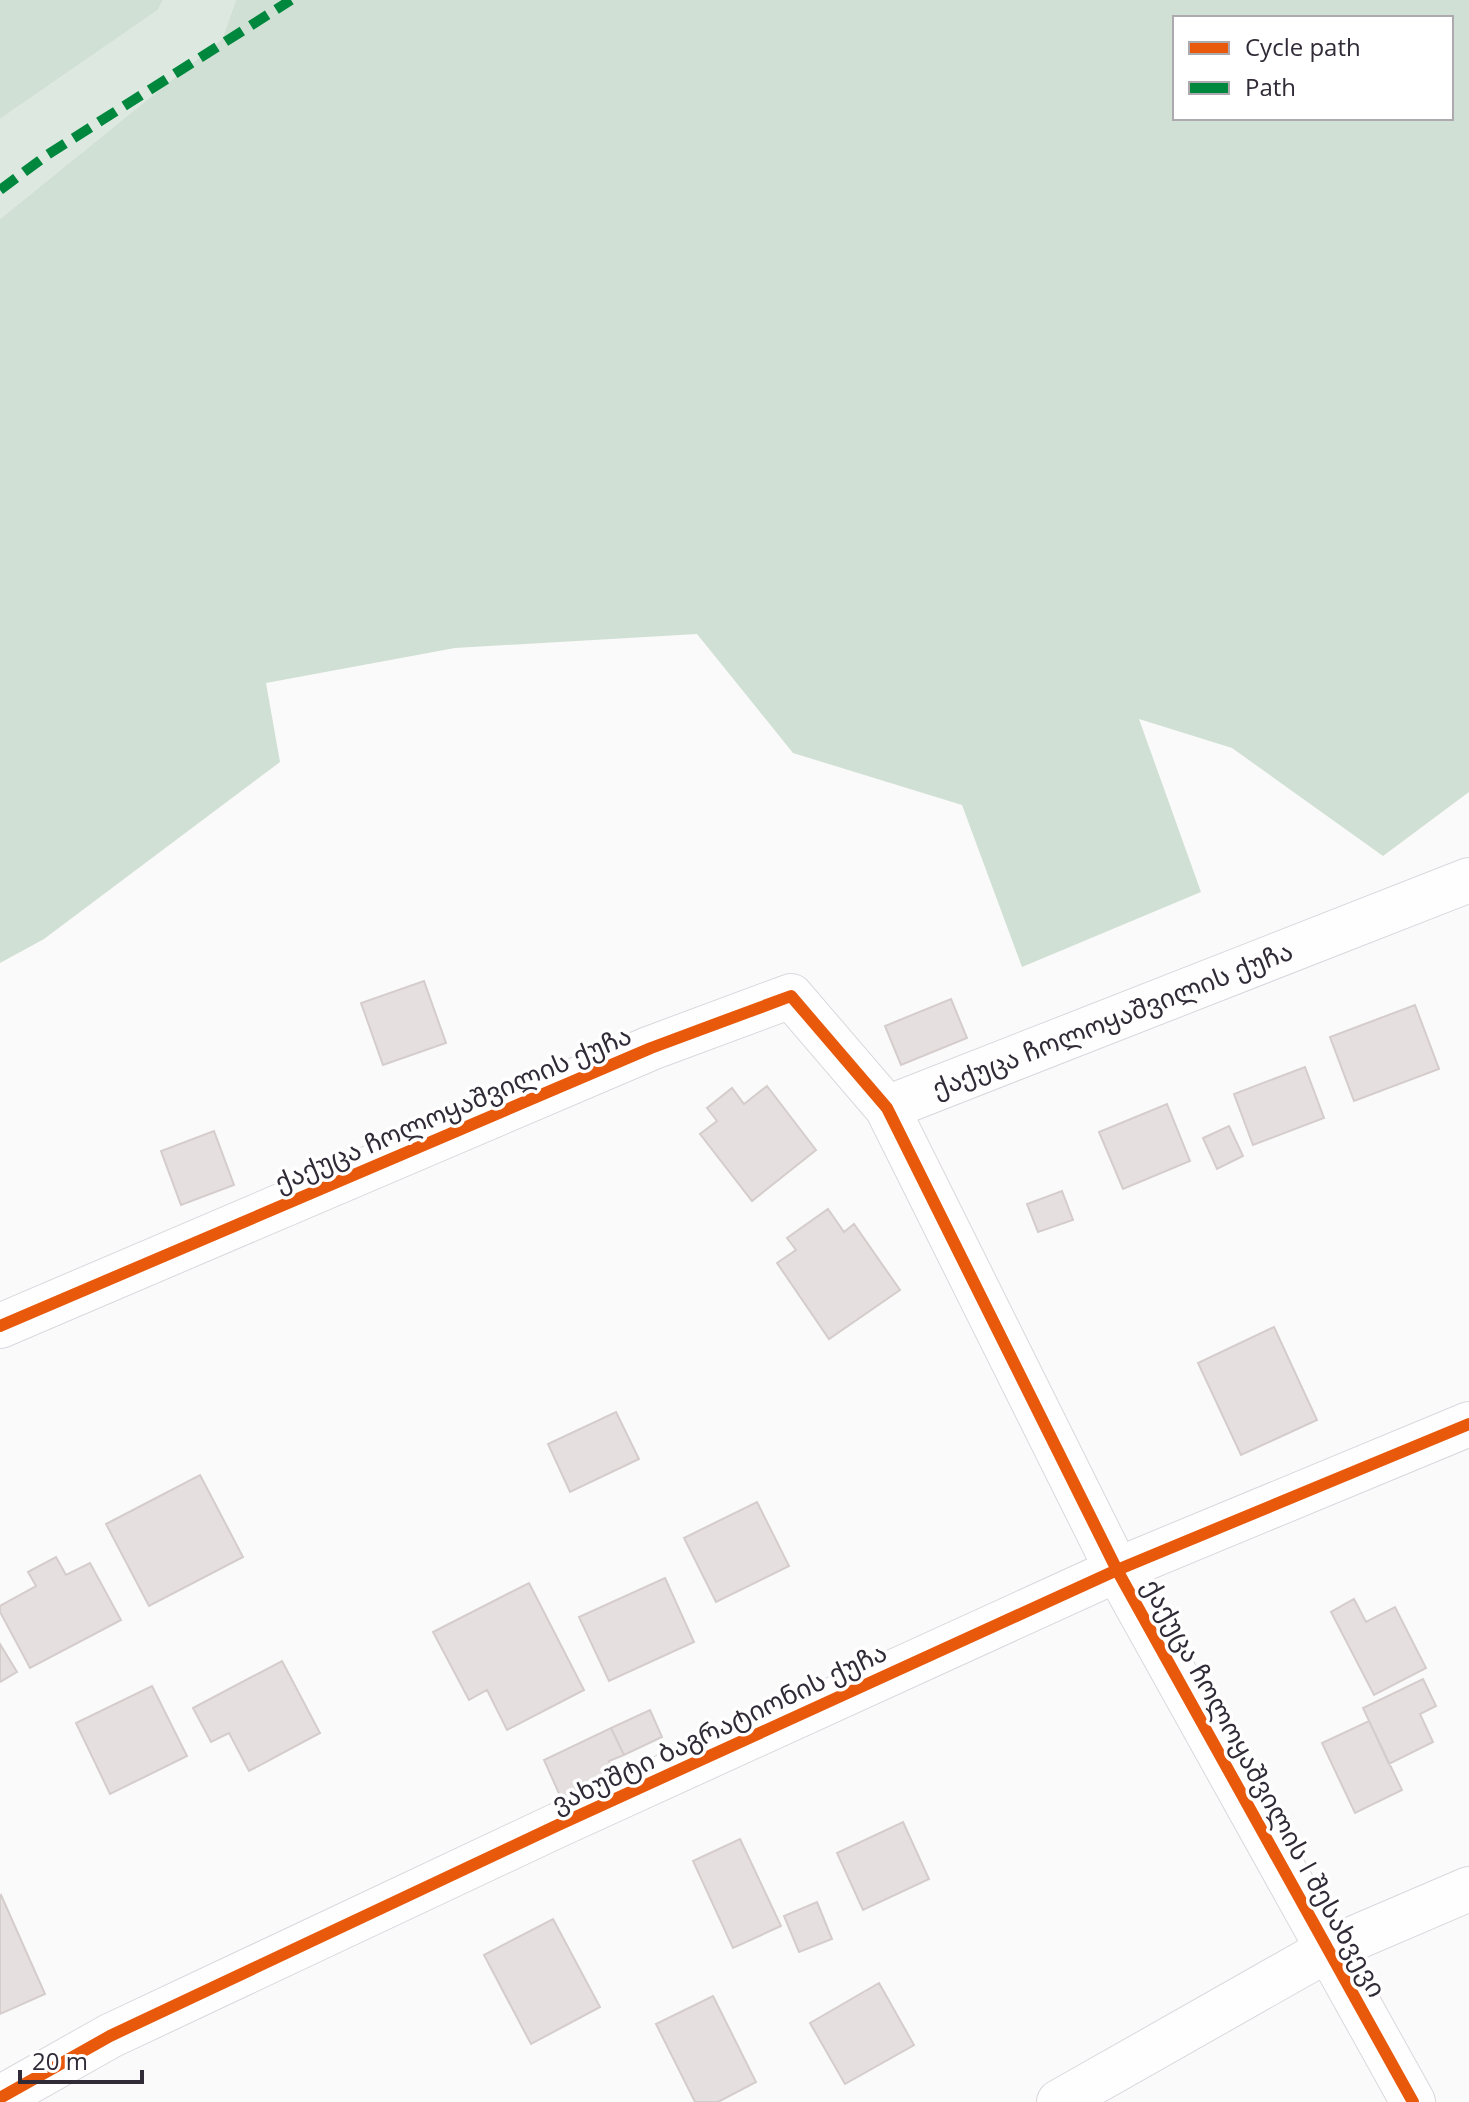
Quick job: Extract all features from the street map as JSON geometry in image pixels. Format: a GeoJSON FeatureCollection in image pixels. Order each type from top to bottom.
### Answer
{"type":"FeatureCollection","features":[{"type":"Feature","properties":{"kind":"street","name":"ქაქუცა ჩოლოყაშვილის ქუჩა"},"geometry":{"type":"LineString","coordinates":[[0,1326],[651,1048],[791,996],[887,1108],[1469,880]]}},
{"type":"Feature","properties":{"kind":"street","name":"ქაქუცა ჩოლოყაშვილის I შესახვევი"},"geometry":{"type":"LineString","coordinates":[[887,1108],[1117,1570],[1413,2102]]}},
{"type":"Feature","properties":{"kind":"street","name":"ვახუშტი ბაგრატიონის ქუჩა"},"geometry":{"type":"LineString","coordinates":[[0,2098],[124,2029],[556,1826],[1117,1570],[1469,1424]]}},
{"type":"Feature","properties":{"kind":"street"},"geometry":{"type":"LineString","coordinates":[[1059,2102],[1329,1949],[1469,1889]]}},
{"type":"Feature","properties":{"kind":"shaded area"},"geometry":{"type":"Polygon","coordinates":[[[163,0],[236,0],[222,39],[0,219],[0,119],[158,10],[163,0]]]}},
{"type":"Feature","properties":{"kind":"green space"},"geometry":{"type":"Polygon","coordinates":[[[0,0],[163,0],[158,10],[0,119],[0,0]]]}},
{"type":"Feature","properties":{"kind":"green space"},"geometry":{"type":"Polygon","coordinates":[[[236,0],[1469,0],[1469,792],[1383,856],[1232,748],[1139,719],[1201,892],[1022,967],[962,805],[793,753],[697,634],[455,648],[266,683],[280,762],[44,939],[0,963],[0,219],[222,39],[236,0]]]}},
{"type":"Feature","properties":{"kind":"building"},"geometry":{"type":"Polygon","coordinates":[[[424,981],[446,1043],[383,1065],[361,1003],[424,981]]]}},
{"type":"Feature","properties":{"kind":"building"},"geometry":{"type":"Polygon","coordinates":[[[951,999],[967,1038],[901,1065],[885,1026],[951,999]]]}},
{"type":"Feature","properties":{"kind":"building"},"geometry":{"type":"Polygon","coordinates":[[[1415,1005],[1439,1069],[1354,1101],[1330,1037],[1415,1005]]]}},
{"type":"Feature","properties":{"kind":"building"},"geometry":{"type":"Polygon","coordinates":[[[1305,1067],[1324,1118],[1253,1145],[1234,1094],[1305,1067]]]}},
{"type":"Feature","properties":{"kind":"building"},"geometry":{"type":"Polygon","coordinates":[[[767,1086],[816,1150],[752,1201],[700,1134],[717,1121],[707,1108],[732,1088],[744,1104],[767,1086]]]}},
{"type":"Feature","properties":{"kind":"building"},"geometry":{"type":"Polygon","coordinates":[[[1167,1104],[1190,1161],[1123,1189],[1099,1132],[1167,1104]]]}},
{"type":"Feature","properties":{"kind":"building"},"geometry":{"type":"Polygon","coordinates":[[[1229,1126],[1243,1156],[1217,1169],[1203,1138],[1229,1126]]]}},
{"type":"Feature","properties":{"kind":"building"},"geometry":{"type":"Polygon","coordinates":[[[214,1131],[234,1185],[181,1205],[161,1151],[214,1131]]]}},
{"type":"Feature","properties":{"kind":"building"},"geometry":{"type":"Polygon","coordinates":[[[1062,1191],[1073,1220],[1038,1232],[1027,1204],[1062,1191]]]}},
{"type":"Feature","properties":{"kind":"building"},"geometry":{"type":"Polygon","coordinates":[[[828,1209],[844,1232],[854,1224],[900,1290],[829,1339],[777,1263],[796,1250],[787,1238],[828,1209]]]}},
{"type":"Feature","properties":{"kind":"building"},"geometry":{"type":"Polygon","coordinates":[[[1274,1327],[1317,1420],[1241,1455],[1198,1363],[1274,1327]]]}},
{"type":"Feature","properties":{"kind":"building"},"geometry":{"type":"Polygon","coordinates":[[[616,1412],[639,1459],[570,1492],[548,1444],[616,1412]]]}},
{"type":"Feature","properties":{"kind":"building"},"geometry":{"type":"Polygon","coordinates":[[[200,1475],[243,1557],[149,1606],[106,1524],[200,1475]]]}},
{"type":"Feature","properties":{"kind":"building"},"geometry":{"type":"Polygon","coordinates":[[[757,1502],[789,1566],[716,1602],[684,1538],[757,1502]]]}},
{"type":"Feature","properties":{"kind":"building"},"geometry":{"type":"Polygon","coordinates":[[[56,1557],[66,1575],[90,1563],[121,1620],[30,1668],[0,1612],[0,1606],[36,1586],[28,1572],[56,1557]]]}},
{"type":"Feature","properties":{"kind":"building"},"geometry":{"type":"Polygon","coordinates":[[[665,1578],[694,1642],[609,1681],[579,1617],[665,1578]]]}},
{"type":"Feature","properties":{"kind":"building"},"geometry":{"type":"Polygon","coordinates":[[[529,1583],[584,1690],[507,1730],[487,1690],[469,1700],[433,1632],[529,1583]]]}},
{"type":"Feature","properties":{"kind":"building"},"geometry":{"type":"Polygon","coordinates":[[[1354,1599],[1366,1622],[1395,1607],[1426,1668],[1374,1695],[1331,1612],[1354,1599]]]}},
{"type":"Feature","properties":{"kind":"building"},"geometry":{"type":"Polygon","coordinates":[[[0,1644],[17,1672],[0,1682],[0,1644]]]}},
{"type":"Feature","properties":{"kind":"building"},"geometry":{"type":"Polygon","coordinates":[[[282,1661],[320,1733],[249,1771],[229,1733],[211,1742],[193,1708],[282,1661]]]}},
{"type":"Feature","properties":{"kind":"building"},"geometry":{"type":"Polygon","coordinates":[[[1423,1679],[1436,1706],[1420,1714],[1433,1742],[1389,1764],[1363,1708],[1423,1679]]]}},
{"type":"Feature","properties":{"kind":"building"},"geometry":{"type":"Polygon","coordinates":[[[152,1686],[187,1756],[110,1794],[76,1723],[152,1686]]]}},
{"type":"Feature","properties":{"kind":"building"},"geometry":{"type":"Polygon","coordinates":[[[650,1710],[662,1737],[624,1755],[611,1728],[650,1710]]]}},
{"type":"Feature","properties":{"kind":"building"},"geometry":{"type":"Polygon","coordinates":[[[1369,1721],[1402,1790],[1355,1813],[1322,1743],[1369,1721]]]}},
{"type":"Feature","properties":{"kind":"building"},"geometry":{"type":"Polygon","coordinates":[[[611,1728],[624,1755],[609,1761],[619,1782],[565,1807],[544,1760],[611,1728]]]}},
{"type":"Feature","properties":{"kind":"building"},"geometry":{"type":"Polygon","coordinates":[[[903,1822],[929,1879],[863,1910],[837,1853],[903,1822]]]}},
{"type":"Feature","properties":{"kind":"building"},"geometry":{"type":"Polygon","coordinates":[[[740,1839],[781,1926],[733,1948],[693,1861],[740,1839]]]}},
{"type":"Feature","properties":{"kind":"building"},"geometry":{"type":"Polygon","coordinates":[[[0,1896],[45,1994],[0,2014],[0,1896]]]}},
{"type":"Feature","properties":{"kind":"building"},"geometry":{"type":"Polygon","coordinates":[[[817,1902],[832,1939],[799,1952],[784,1916],[817,1902]]]}},
{"type":"Feature","properties":{"kind":"building"},"geometry":{"type":"Polygon","coordinates":[[[553,1919],[600,2007],[531,2044],[484,1955],[553,1919]]]}},
{"type":"Feature","properties":{"kind":"building"},"geometry":{"type":"Polygon","coordinates":[[[879,1983],[914,2045],[845,2084],[810,2023],[879,1983]]]}},
{"type":"Feature","properties":{"kind":"building"},"geometry":{"type":"Polygon","coordinates":[[[713,1996],[756,2082],[718,2102],[695,2102],[656,2024],[713,1996]]]}},
{"type":"Feature","properties":{"kind":"marked path"},"geometry":{"type":"LineString","coordinates":[[0,190],[47,155],[291,0]]}},
{"type":"Feature","properties":{"kind":"cycle path"},"geometry":{"type":"LineString","coordinates":[[0,1326],[651,1048],[791,996],[887,1108],[1117,1570],[1413,2102]]}},
{"type":"Feature","properties":{"kind":"cycle path"},"geometry":{"type":"LineString","coordinates":[[0,2098],[110,2036],[556,1826],[1117,1570],[1469,1424]]}}]}
